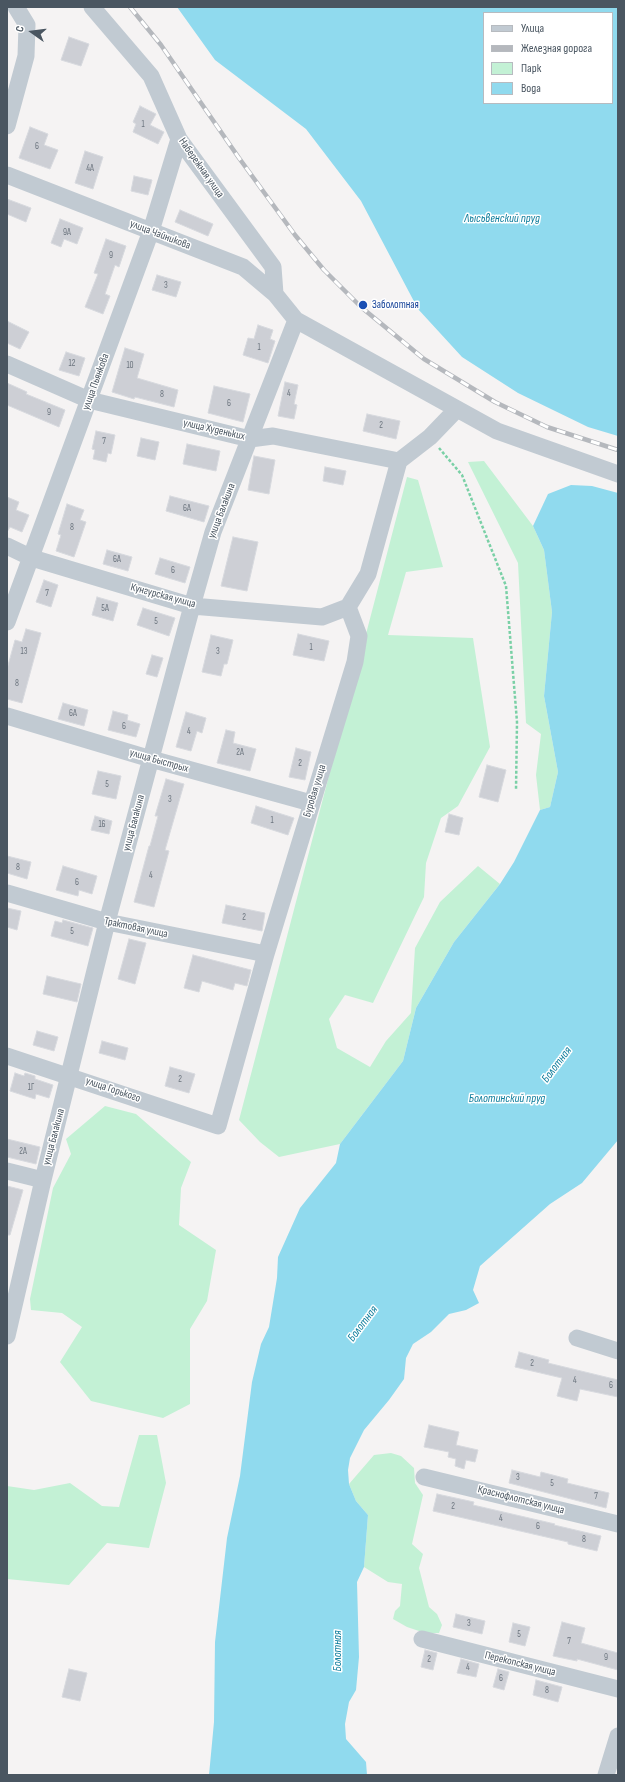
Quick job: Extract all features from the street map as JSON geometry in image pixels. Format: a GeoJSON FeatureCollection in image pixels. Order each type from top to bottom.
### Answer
{"type":"FeatureCollection","features":[{"type":"Feature","properties":{"kind":"street"},"geometry":{"type":"LineString","coordinates":[[7,126],[26,56],[27,25],[16,7]]}},
{"type":"Feature","properties":{"kind":"street","name":"Набережная улица"},"geometry":{"type":"LineString","coordinates":[[92,7],[151,76],[180,139],[273,267],[275,294]]}},
{"type":"Feature","properties":{"kind":"street","name":"улица Пьянкова"},"geometry":{"type":"LineString","coordinates":[[7,622],[32,558],[151,231],[180,139]]}},
{"type":"Feature","properties":{"kind":"street","name":"улица Чайникова"},"geometry":{"type":"LineString","coordinates":[[7,175],[243,267],[275,294],[296,320]]}},
{"type":"Feature","properties":{"kind":"street"},"geometry":{"type":"LineString","coordinates":[[296,320],[497,431],[618,474]]}},
{"type":"Feature","properties":{"kind":"street","name":"улица Балакина"},"geometry":{"type":"LineString","coordinates":[[7,1336],[11,1303],[70,1076],[107,922],[213,532],[296,320]]}},
{"type":"Feature","properties":{"kind":"street","name":"улица Худеньких"},"geometry":{"type":"LineString","coordinates":[[7,364],[89,400],[250,439],[273,436],[399,461]]}},
{"type":"Feature","properties":{"kind":"street"},"geometry":{"type":"LineString","coordinates":[[348,607],[368,574],[399,461],[430,437],[457,409]]}},
{"type":"Feature","properties":{"kind":"street","name":"Кунгурская улица"},"geometry":{"type":"LineString","coordinates":[[7,546],[32,558],[192,606],[322,617],[348,607]]}},
{"type":"Feature","properties":{"kind":"street","name":"Буровая улица"},"geometry":{"type":"LineString","coordinates":[[218,1126],[266,954],[355,662],[359,636],[348,607]]}},
{"type":"Feature","properties":{"kind":"street","name":"улица Быстрых"},"geometry":{"type":"LineString","coordinates":[[7,716],[151,759],[311,803]]}},
{"type":"Feature","properties":{"kind":"street","name":"Трактовая улица"},"geometry":{"type":"LineString","coordinates":[[7,893],[107,922],[266,954]]}},
{"type":"Feature","properties":{"kind":"street","name":"улица Горького"},"geometry":{"type":"LineString","coordinates":[[7,1056],[218,1126]]}},
{"type":"Feature","properties":{"kind":"street"},"geometry":{"type":"LineString","coordinates":[[7,1171],[43,1180]]}},
{"type":"Feature","properties":{"kind":"street"},"geometry":{"type":"LineString","coordinates":[[577,1338],[618,1351]]}},
{"type":"Feature","properties":{"kind":"street","name":"Краснофлотская улица"},"geometry":{"type":"LineString","coordinates":[[424,1477],[618,1524]]}},
{"type":"Feature","properties":{"kind":"street","name":"Перекопская улица"},"geometry":{"type":"LineString","coordinates":[[422,1638],[618,1689]]}},
{"type":"Feature","properties":{"kind":"street"},"geometry":{"type":"LineString","coordinates":[[606,1775],[618,1736]]}},
{"type":"Feature","properties":{"kind":"path"},"geometry":{"type":"LineString","coordinates":[[430,437],[462,475],[506,586],[517,722],[516,790]]}},
{"type":"Feature","properties":{"kind":"green space"},"geometry":{"type":"Polygon","coordinates":[[[484,461],[533,526],[544,550],[552,612],[544,696],[558,772],[550,807],[540,810],[536,775],[541,734],[526,723],[518,563],[468,462],[484,461]]]}},
{"type":"Feature","properties":{"kind":"green space"},"geometry":{"type":"Polygon","coordinates":[[[407,477],[418,480],[443,567],[406,572],[388,635],[473,638],[490,747],[458,806],[441,818],[426,863],[424,897],[373,1003],[345,995],[329,1019],[337,1048],[370,1067],[386,1041],[411,1013],[415,948],[440,902],[478,866],[500,884],[454,942],[416,1008],[403,1061],[340,1144],[279,1157],[260,1142],[239,1120],[407,477]]]}},
{"type":"Feature","properties":{"kind":"green space"},"geometry":{"type":"Polygon","coordinates":[[[105,1106],[136,1114],[191,1162],[181,1188],[179,1225],[216,1250],[207,1301],[190,1329],[190,1404],[163,1418],[91,1401],[60,1362],[82,1327],[62,1313],[31,1310],[30,1299],[53,1188],[71,1154],[66,1139],[105,1106]]]}},
{"type":"Feature","properties":{"kind":"green space"},"geometry":{"type":"Polygon","coordinates":[[[139,1435],[157,1435],[166,1483],[149,1548],[107,1543],[69,1585],[7,1579],[7,1486],[34,1490],[70,1483],[102,1506],[119,1507],[139,1435]]]}},
{"type":"Feature","properties":{"kind":"green space"},"geometry":{"type":"Polygon","coordinates":[[[391,1453],[401,1456],[414,1468],[415,1483],[423,1495],[412,1544],[423,1554],[419,1568],[429,1607],[437,1614],[442,1625],[439,1633],[425,1633],[407,1627],[393,1619],[395,1611],[400,1606],[402,1584],[388,1582],[364,1567],[368,1515],[356,1501],[349,1484],[374,1455],[391,1453]]]}},
{"type":"Feature","properties":{"kind":"water","name":"Лысьвенский пруд"},"geometry":{"type":"Polygon","coordinates":[[[177,7],[618,7],[618,436],[588,427],[518,393],[462,357],[418,309],[361,201],[306,129],[215,60],[177,7]]]}},
{"type":"Feature","properties":{"kind":"water","name":"Болотинский пруд"},"geometry":{"type":"Polygon","coordinates":[[[571,485],[592,486],[618,493],[618,1140],[582,1183],[550,1204],[480,1266],[473,1290],[479,1303],[466,1310],[449,1314],[431,1332],[413,1344],[406,1358],[404,1379],[364,1430],[350,1458],[348,1470],[349,1484],[356,1501],[368,1515],[364,1567],[357,1582],[359,1657],[356,1690],[349,1702],[345,1724],[346,1739],[366,1762],[367,1775],[209,1775],[214,1722],[215,1642],[227,1538],[240,1476],[252,1382],[261,1344],[269,1327],[277,1278],[278,1257],[300,1208],[336,1163],[340,1144],[403,1061],[416,1008],[454,942],[500,884],[514,862],[540,810],[550,807],[558,772],[544,696],[552,612],[544,550],[533,526],[548,494],[571,485]]]}},
{"type":"Feature","properties":{"kind":"building"},"geometry":{"type":"Polygon","coordinates":[[[69,37],[89,44],[81,66],[61,60],[69,37]]]}},
{"type":"Feature","properties":{"kind":"building"},"geometry":{"type":"Polygon","coordinates":[[[140,106],[156,114],[150,125],[164,132],[158,144],[133,132],[136,124],[133,122],[140,106]]]}},
{"type":"Feature","properties":{"kind":"building"},"geometry":{"type":"Polygon","coordinates":[[[30,127],[48,134],[44,145],[58,150],[50,169],[19,158],[30,127]]]}},
{"type":"Feature","properties":{"kind":"building"},"geometry":{"type":"Polygon","coordinates":[[[85,151],[103,157],[93,189],[75,183],[85,151]]]}},
{"type":"Feature","properties":{"kind":"building"},"geometry":{"type":"Polygon","coordinates":[[[134,176],[152,180],[148,195],[131,191],[134,176]]]}},
{"type":"Feature","properties":{"kind":"building"},"geometry":{"type":"Polygon","coordinates":[[[7,199],[31,208],[26,222],[7,214],[7,199]]]}},
{"type":"Feature","properties":{"kind":"building"},"geometry":{"type":"Polygon","coordinates":[[[180,210],[213,224],[208,236],[175,222],[180,210]]]}},
{"type":"Feature","properties":{"kind":"building"},"geometry":{"type":"Polygon","coordinates":[[[60,219],[83,228],[77,244],[64,239],[61,247],[51,243],[60,219]]]}},
{"type":"Feature","properties":{"kind":"building"},"geometry":{"type":"Polygon","coordinates":[[[106,239],[126,246],[119,267],[115,265],[105,294],[110,296],[103,314],[85,307],[98,274],[94,273],[106,239]]]}},
{"type":"Feature","properties":{"kind":"building"},"geometry":{"type":"Polygon","coordinates":[[[157,275],[181,282],[176,297],[152,290],[157,275]]]}},
{"type":"Feature","properties":{"kind":"building"},"geometry":{"type":"Polygon","coordinates":[[[7,321],[29,332],[20,349],[7,343],[7,321]]]}},
{"type":"Feature","properties":{"kind":"building"},"geometry":{"type":"Polygon","coordinates":[[[258,325],[273,330],[270,339],[275,341],[268,363],[243,355],[248,338],[254,339],[258,325]]]}},
{"type":"Feature","properties":{"kind":"building"},"geometry":{"type":"Polygon","coordinates":[[[125,348],[144,354],[137,378],[178,390],[174,407],[135,397],[134,399],[112,392],[125,348]]]}},
{"type":"Feature","properties":{"kind":"building"},"geometry":{"type":"Polygon","coordinates":[[[66,352],[85,358],[79,376],[59,370],[66,352]]]}},
{"type":"Feature","properties":{"kind":"building"},"geometry":{"type":"Polygon","coordinates":[[[285,382],[298,385],[294,404],[297,405],[294,419],[278,416],[285,382]]]}},
{"type":"Feature","properties":{"kind":"building"},"geometry":{"type":"Polygon","coordinates":[[[7,383],[27,392],[26,394],[65,410],[59,427],[7,405],[7,383]]]}},
{"type":"Feature","properties":{"kind":"building"},"geometry":{"type":"Polygon","coordinates":[[[214,386],[250,394],[243,422],[208,413],[214,386]]]}},
{"type":"Feature","properties":{"kind":"building"},"geometry":{"type":"Polygon","coordinates":[[[367,414],[400,421],[396,439],[363,431],[367,414]]]}},
{"type":"Feature","properties":{"kind":"building"},"geometry":{"type":"Polygon","coordinates":[[[96,431],[115,435],[111,454],[108,453],[106,462],[93,459],[95,450],[92,449],[96,431]]]}},
{"type":"Feature","properties":{"kind":"building"},"geometry":{"type":"Polygon","coordinates":[[[141,438],[159,442],[155,460],[137,456],[141,438]]]}},
{"type":"Feature","properties":{"kind":"building"},"geometry":{"type":"Polygon","coordinates":[[[187,444],[220,451],[216,471],[183,464],[187,444]]]}},
{"type":"Feature","properties":{"kind":"building"},"geometry":{"type":"Polygon","coordinates":[[[254,456],[275,460],[269,494],[248,490],[254,456]]]}},
{"type":"Feature","properties":{"kind":"building"},"geometry":{"type":"Polygon","coordinates":[[[325,467],[346,471],[343,485],[323,481],[325,467]]]}},
{"type":"Feature","properties":{"kind":"building"},"geometry":{"type":"Polygon","coordinates":[[[170,496],[209,506],[204,522],[166,511],[170,496]]]}},
{"type":"Feature","properties":{"kind":"building"},"geometry":{"type":"Polygon","coordinates":[[[7,497],[19,502],[16,510],[29,515],[22,532],[10,527],[7,532],[7,497]]]}},
{"type":"Feature","properties":{"kind":"building"},"geometry":{"type":"Polygon","coordinates":[[[67,504],[84,510],[80,520],[86,522],[74,557],[56,551],[61,535],[58,534],[67,504]]]}},
{"type":"Feature","properties":{"kind":"building"},"geometry":{"type":"Polygon","coordinates":[[[233,537],[258,542],[247,591],[221,586],[233,537]]]}},
{"type":"Feature","properties":{"kind":"building"},"geometry":{"type":"Polygon","coordinates":[[[107,550],[132,557],[128,571],[103,564],[107,550]]]}},
{"type":"Feature","properties":{"kind":"building"},"geometry":{"type":"Polygon","coordinates":[[[160,558],[190,567],[185,583],[155,574],[160,558]]]}},
{"type":"Feature","properties":{"kind":"building"},"geometry":{"type":"Polygon","coordinates":[[[44,580],[58,585],[51,607],[36,602],[44,580]]]}},
{"type":"Feature","properties":{"kind":"building"},"geometry":{"type":"Polygon","coordinates":[[[97,597],[118,603],[113,621],[92,615],[97,597]]]}},
{"type":"Feature","properties":{"kind":"building"},"geometry":{"type":"Polygon","coordinates":[[[143,608],[175,618],[169,636],[137,625],[143,608]]]}},
{"type":"Feature","properties":{"kind":"building"},"geometry":{"type":"Polygon","coordinates":[[[26,629],[41,633],[22,703],[7,699],[7,669],[15,640],[22,642],[26,629]]]}},
{"type":"Feature","properties":{"kind":"building"},"geometry":{"type":"Polygon","coordinates":[[[298,634],[329,641],[324,661],[293,655],[298,634]]]}},
{"type":"Feature","properties":{"kind":"building"},"geometry":{"type":"Polygon","coordinates":[[[211,635],[233,640],[227,664],[224,664],[221,676],[202,672],[211,635]]]}},
{"type":"Feature","properties":{"kind":"building"},"geometry":{"type":"Polygon","coordinates":[[[152,655],[163,658],[157,677],[146,674],[152,655]]]}},
{"type":"Feature","properties":{"kind":"building"},"geometry":{"type":"Polygon","coordinates":[[[63,703],[88,710],[84,726],[58,719],[63,703]]]}},
{"type":"Feature","properties":{"kind":"building"},"geometry":{"type":"Polygon","coordinates":[[[113,711],[128,715],[127,720],[140,724],[136,737],[108,730],[113,711]]]}},
{"type":"Feature","properties":{"kind":"building"},"geometry":{"type":"Polygon","coordinates":[[[186,712],[206,718],[202,733],[197,731],[191,751],[176,747],[186,712]]]}},
{"type":"Feature","properties":{"kind":"building"},"geometry":{"type":"Polygon","coordinates":[[[226,730],[235,732],[233,743],[256,749],[250,771],[217,763],[226,730]]]}},
{"type":"Feature","properties":{"kind":"building"},"geometry":{"type":"Polygon","coordinates":[[[296,748],[311,752],[305,780],[289,777],[296,748]]]}},
{"type":"Feature","properties":{"kind":"building"},"geometry":{"type":"Polygon","coordinates":[[[487,765],[506,770],[498,802],[479,797],[487,765]]]}},
{"type":"Feature","properties":{"kind":"building"},"geometry":{"type":"Polygon","coordinates":[[[98,771],[121,776],[116,799],[92,794],[98,771]]]}},
{"type":"Feature","properties":{"kind":"building"},"geometry":{"type":"Polygon","coordinates":[[[166,779],[184,784],[165,850],[169,851],[154,907],[134,902],[158,816],[155,816],[166,779]]]}},
{"type":"Feature","properties":{"kind":"building"},"geometry":{"type":"Polygon","coordinates":[[[256,806],[294,818],[288,835],[251,823],[256,806]]]}},
{"type":"Feature","properties":{"kind":"building"},"geometry":{"type":"Polygon","coordinates":[[[449,814],[463,818],[459,835],[445,832],[449,814]]]}},
{"type":"Feature","properties":{"kind":"building"},"geometry":{"type":"Polygon","coordinates":[[[95,816],[112,821],[109,834],[91,830],[95,816]]]}},
{"type":"Feature","properties":{"kind":"building"},"geometry":{"type":"Polygon","coordinates":[[[7,856],[31,862],[27,879],[7,873],[7,856]]]}},
{"type":"Feature","properties":{"kind":"building"},"geometry":{"type":"Polygon","coordinates":[[[63,866],[97,876],[92,894],[79,890],[78,896],[56,890],[63,866]]]}},
{"type":"Feature","properties":{"kind":"building"},"geometry":{"type":"Polygon","coordinates":[[[226,905],[265,913],[262,931],[222,923],[226,905]]]}},
{"type":"Feature","properties":{"kind":"building"},"geometry":{"type":"Polygon","coordinates":[[[7,908],[21,911],[17,930],[7,927],[7,908]]]}},
{"type":"Feature","properties":{"kind":"building"},"geometry":{"type":"Polygon","coordinates":[[[63,920],[93,928],[88,946],[51,936],[55,921],[62,923],[63,920]]]}},
{"type":"Feature","properties":{"kind":"building"},"geometry":{"type":"Polygon","coordinates":[[[129,939],[146,943],[135,984],[118,979],[129,939]]]}},
{"type":"Feature","properties":{"kind":"building"},"geometry":{"type":"Polygon","coordinates":[[[193,955],[251,970],[247,986],[235,983],[233,990],[202,981],[199,992],[184,988],[193,955]]]}},
{"type":"Feature","properties":{"kind":"building"},"geometry":{"type":"Polygon","coordinates":[[[47,976],[81,984],[77,1002],[43,994],[47,976]]]}},
{"type":"Feature","properties":{"kind":"building"},"geometry":{"type":"Polygon","coordinates":[[[37,1031],[58,1037],[54,1051],[33,1045],[37,1031]]]}},
{"type":"Feature","properties":{"kind":"building"},"geometry":{"type":"Polygon","coordinates":[[[102,1041],[128,1048],[125,1060],[99,1053],[102,1041]]]}},
{"type":"Feature","properties":{"kind":"building"},"geometry":{"type":"Polygon","coordinates":[[[170,1067],[195,1074],[189,1093],[165,1086],[170,1067]]]}},
{"type":"Feature","properties":{"kind":"building"},"geometry":{"type":"Polygon","coordinates":[[[15,1073],[24,1076],[25,1073],[35,1076],[35,1079],[53,1085],[49,1098],[36,1094],[35,1099],[10,1091],[15,1073]]]}},
{"type":"Feature","properties":{"kind":"building"},"geometry":{"type":"Polygon","coordinates":[[[7,1139],[40,1147],[36,1164],[7,1157],[7,1139]]]}},
{"type":"Feature","properties":{"kind":"building"},"geometry":{"type":"Polygon","coordinates":[[[7,1186],[23,1190],[10,1235],[7,1235],[7,1186]]]}},
{"type":"Feature","properties":{"kind":"building"},"geometry":{"type":"Polygon","coordinates":[[[519,1352],[549,1360],[548,1363],[618,1380],[618,1397],[580,1389],[577,1401],[557,1396],[562,1378],[515,1367],[519,1352]]]}},
{"type":"Feature","properties":{"kind":"building"},"geometry":{"type":"Polygon","coordinates":[[[429,1425],[459,1432],[456,1445],[478,1450],[475,1462],[466,1460],[464,1469],[455,1466],[456,1459],[448,1457],[449,1452],[424,1447],[429,1425]]]}},
{"type":"Feature","properties":{"kind":"building"},"geometry":{"type":"Polygon","coordinates":[[[512,1470],[540,1477],[541,1472],[568,1479],[567,1483],[609,1493],[606,1508],[509,1483],[512,1470]]]}},
{"type":"Feature","properties":{"kind":"building"},"geometry":{"type":"Polygon","coordinates":[[[437,1494],[474,1502],[473,1505],[601,1536],[597,1551],[568,1544],[568,1542],[433,1511],[437,1494]]]}},
{"type":"Feature","properties":{"kind":"building"},"geometry":{"type":"Polygon","coordinates":[[[456,1614],[485,1621],[482,1634],[453,1627],[456,1614]]]}},
{"type":"Feature","properties":{"kind":"building"},"geometry":{"type":"Polygon","coordinates":[[[562,1622],[585,1628],[581,1643],[618,1653],[618,1670],[577,1659],[577,1661],[553,1656],[562,1622]]]}},
{"type":"Feature","properties":{"kind":"building"},"geometry":{"type":"Polygon","coordinates":[[[513,1623],[530,1627],[525,1646],[509,1642],[513,1623]]]}},
{"type":"Feature","properties":{"kind":"building"},"geometry":{"type":"Polygon","coordinates":[[[425,1650],[437,1653],[433,1670],[421,1667],[425,1650]]]}},
{"type":"Feature","properties":{"kind":"building"},"geometry":{"type":"Polygon","coordinates":[[[461,1659],[479,1664],[476,1677],[457,1673],[461,1659]]]}},
{"type":"Feature","properties":{"kind":"building"},"geometry":{"type":"Polygon","coordinates":[[[69,1669],[87,1673],[80,1701],[62,1697],[69,1669]]]}},
{"type":"Feature","properties":{"kind":"building"},"geometry":{"type":"Polygon","coordinates":[[[498,1669],[509,1672],[504,1690],[493,1687],[498,1669]]]}},
{"type":"Feature","properties":{"kind":"building"},"geometry":{"type":"Polygon","coordinates":[[[536,1680],[562,1687],[558,1702],[533,1695],[536,1680]]]}},
{"type":"Feature","properties":{"kind":"railway"},"geometry":{"type":"LineString","coordinates":[[130,7],[161,45],[239,158],[295,235],[324,270],[361,307],[424,359],[495,402],[547,427],[618,450]]}},
{"type":"Feature","properties":{"kind":"place","name":"Заболотная"},"geometry":{"type":"Point","coordinates":[363,305]}},
{"type":"Feature","properties":{"kind":"water label","name":"Болотная"},"geometry":{"type":"Point","coordinates":[557,1065]}},
{"type":"Feature","properties":{"kind":"water label","name":"Болотная"},"geometry":{"type":"Point","coordinates":[363,1324]}},
{"type":"Feature","properties":{"kind":"water label","name":"Болотная"},"geometry":{"type":"Point","coordinates":[338,1651]}}]}
